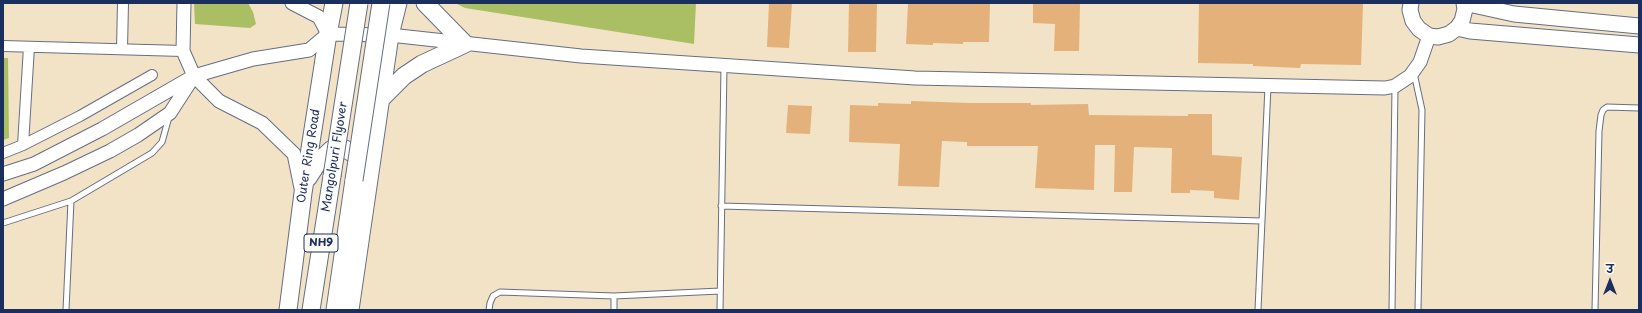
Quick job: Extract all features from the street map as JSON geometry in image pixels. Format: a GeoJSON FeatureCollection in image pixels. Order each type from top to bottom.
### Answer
{"type":"FeatureCollection","features":[{"type":"Feature","properties":{"kind":"main road","name":"Outer Ring Road"},"geometry":{"type":"LineString","coordinates":[[288,310],[303,193],[334,3]]}},
{"type":"Feature","properties":{"kind":"main road","name":"Mangolpuri Flyover"},"geometry":{"type":"LineString","coordinates":[[311,310],[359,3]]}},
{"type":"Feature","properties":{"kind":"main road","name":"Mangolpuri Flyover"},"geometry":{"type":"LineString","coordinates":[[335,310],[381,3]]}},
{"type":"Feature","properties":{"kind":"main road"},"geometry":{"type":"LineString","coordinates":[[350,310],[390,35],[398,3]]}},
{"type":"Feature","properties":{"kind":"main road"},"geometry":{"type":"LineString","coordinates":[[381,99],[404,76],[422,64],[465,44],[425,3]]}},
{"type":"Feature","properties":{"kind":"main road"},"geometry":{"type":"LineString","coordinates":[[1411,3],[1410,10],[1413,21],[1419,29],[1429,36],[1438,37],[1449,34],[1457,28],[1462,21],[1465,9],[1464,3],[1514,14],[1639,26]]}},
{"type":"Feature","properties":{"kind":"main road"},"geometry":{"type":"LineString","coordinates":[[1457,28],[1470,31],[1639,45]]}},
{"type":"Feature","properties":{"kind":"main road"},"geometry":{"type":"LineString","coordinates":[[303,193],[311,171],[325,154],[332,149],[345,149],[354,154],[363,161],[370,177]]}},
{"type":"Feature","properties":{"kind":"street"},"geometry":{"type":"LineString","coordinates":[[122,49],[124,3]]}},
{"type":"Feature","properties":{"kind":"street"},"geometry":{"type":"LineString","coordinates":[[184,3],[183,51],[194,76],[219,101],[262,123],[294,154],[303,193]]}},
{"type":"Feature","properties":{"kind":"street"},"geometry":{"type":"LineString","coordinates":[[292,3],[319,17],[328,34]]}},
{"type":"Feature","properties":{"kind":"street"},"geometry":{"type":"LineString","coordinates":[[3,174],[34,164],[102,129],[194,76],[253,59],[309,50],[328,34],[390,35],[581,56],[915,78],[1385,88],[1395,86],[1410,76],[1420,62],[1429,36]]}},
{"type":"Feature","properties":{"kind":"street"},"geometry":{"type":"LineString","coordinates":[[3,46],[183,51]]}},
{"type":"Feature","properties":{"kind":"street"},"geometry":{"type":"LineString","coordinates":[[23,145],[29,46]]}},
{"type":"Feature","properties":{"kind":"street"},"geometry":{"type":"LineString","coordinates":[[3,153],[23,145],[80,116],[152,75]]}},
{"type":"Feature","properties":{"kind":"street"},"geometry":{"type":"LineString","coordinates":[[3,199],[44,182],[110,151],[138,135],[170,113],[194,76]]}},
{"type":"Feature","properties":{"kind":"lane"},"geometry":{"type":"LineString","coordinates":[[720,310],[724,66]]}},
{"type":"Feature","properties":{"kind":"lane"},"geometry":{"type":"LineString","coordinates":[[1414,70],[1422,110],[1418,310]]}},
{"type":"Feature","properties":{"kind":"lane"},"geometry":{"type":"LineString","coordinates":[[1258,310],[1268,86]]}},
{"type":"Feature","properties":{"kind":"lane"},"geometry":{"type":"LineString","coordinates":[[1392,310],[1395,86]]}},
{"type":"Feature","properties":{"kind":"lane"},"geometry":{"type":"LineString","coordinates":[[1595,310],[1599,131],[1601,115],[1603,110],[1607,107],[1639,108]]}},
{"type":"Feature","properties":{"kind":"lane"},"geometry":{"type":"LineString","coordinates":[[3,223],[71,201],[152,153],[162,142],[170,113]]}},
{"type":"Feature","properties":{"kind":"lane"},"geometry":{"type":"LineString","coordinates":[[66,310],[71,201]]}},
{"type":"Feature","properties":{"kind":"lane"},"geometry":{"type":"LineString","coordinates":[[721,206],[1262,221]]}},
{"type":"Feature","properties":{"kind":"lane"},"geometry":{"type":"LineString","coordinates":[[489,310],[490,302],[493,296],[500,292],[614,296],[720,291]]}},
{"type":"Feature","properties":{"kind":"lane"},"geometry":{"type":"LineString","coordinates":[[614,296],[614,310]]}},
{"type":"Feature","properties":{"kind":"green space"},"geometry":{"type":"Polygon","coordinates":[[[194,3],[248,3],[253,12],[256,24],[250,28],[195,24],[194,3]]]}},
{"type":"Feature","properties":{"kind":"green space"},"geometry":{"type":"Polygon","coordinates":[[[455,3],[696,3],[694,44],[465,8],[455,3]]]}},
{"type":"Feature","properties":{"kind":"green space"},"geometry":{"type":"Polygon","coordinates":[[[3,58],[8,58],[9,138],[3,140],[3,58]]]}},
{"type":"Feature","properties":{"kind":"building"},"geometry":{"type":"Polygon","coordinates":[[[769,3],[792,3],[789,48],[767,47],[769,3]]]}},
{"type":"Feature","properties":{"kind":"building"},"geometry":{"type":"Polygon","coordinates":[[[849,3],[877,3],[876,52],[848,52],[849,3]]]}},
{"type":"Feature","properties":{"kind":"building"},"geometry":{"type":"Polygon","coordinates":[[[908,3],[990,3],[989,42],[963,42],[963,44],[933,43],[933,45],[906,44],[908,3]]]}},
{"type":"Feature","properties":{"kind":"building"},"geometry":{"type":"Polygon","coordinates":[[[1033,3],[1080,3],[1079,51],[1054,51],[1055,24],[1033,23],[1033,3]]]}},
{"type":"Feature","properties":{"kind":"building"},"geometry":{"type":"Polygon","coordinates":[[[1199,3],[1363,3],[1361,65],[1301,64],[1300,68],[1253,66],[1253,64],[1198,63],[1199,3]]]}},
{"type":"Feature","properties":{"kind":"building"},"geometry":{"type":"Polygon","coordinates":[[[911,101],[1031,103],[1031,105],[1088,104],[1089,115],[1188,116],[1188,114],[1212,114],[1212,155],[1242,157],[1239,200],[1214,198],[1214,191],[1190,190],[1190,193],[1171,193],[1172,148],[1134,147],[1132,192],[1114,192],[1115,145],[1095,145],[1094,190],[1035,188],[1038,146],[967,146],[967,142],[942,141],[939,187],[898,186],[900,144],[849,142],[850,105],[878,106],[878,103],[911,104],[911,101]]]}},
{"type":"Feature","properties":{"kind":"building"},"geometry":{"type":"Polygon","coordinates":[[[788,105],[812,106],[810,134],[786,133],[788,105]]]}}]}
